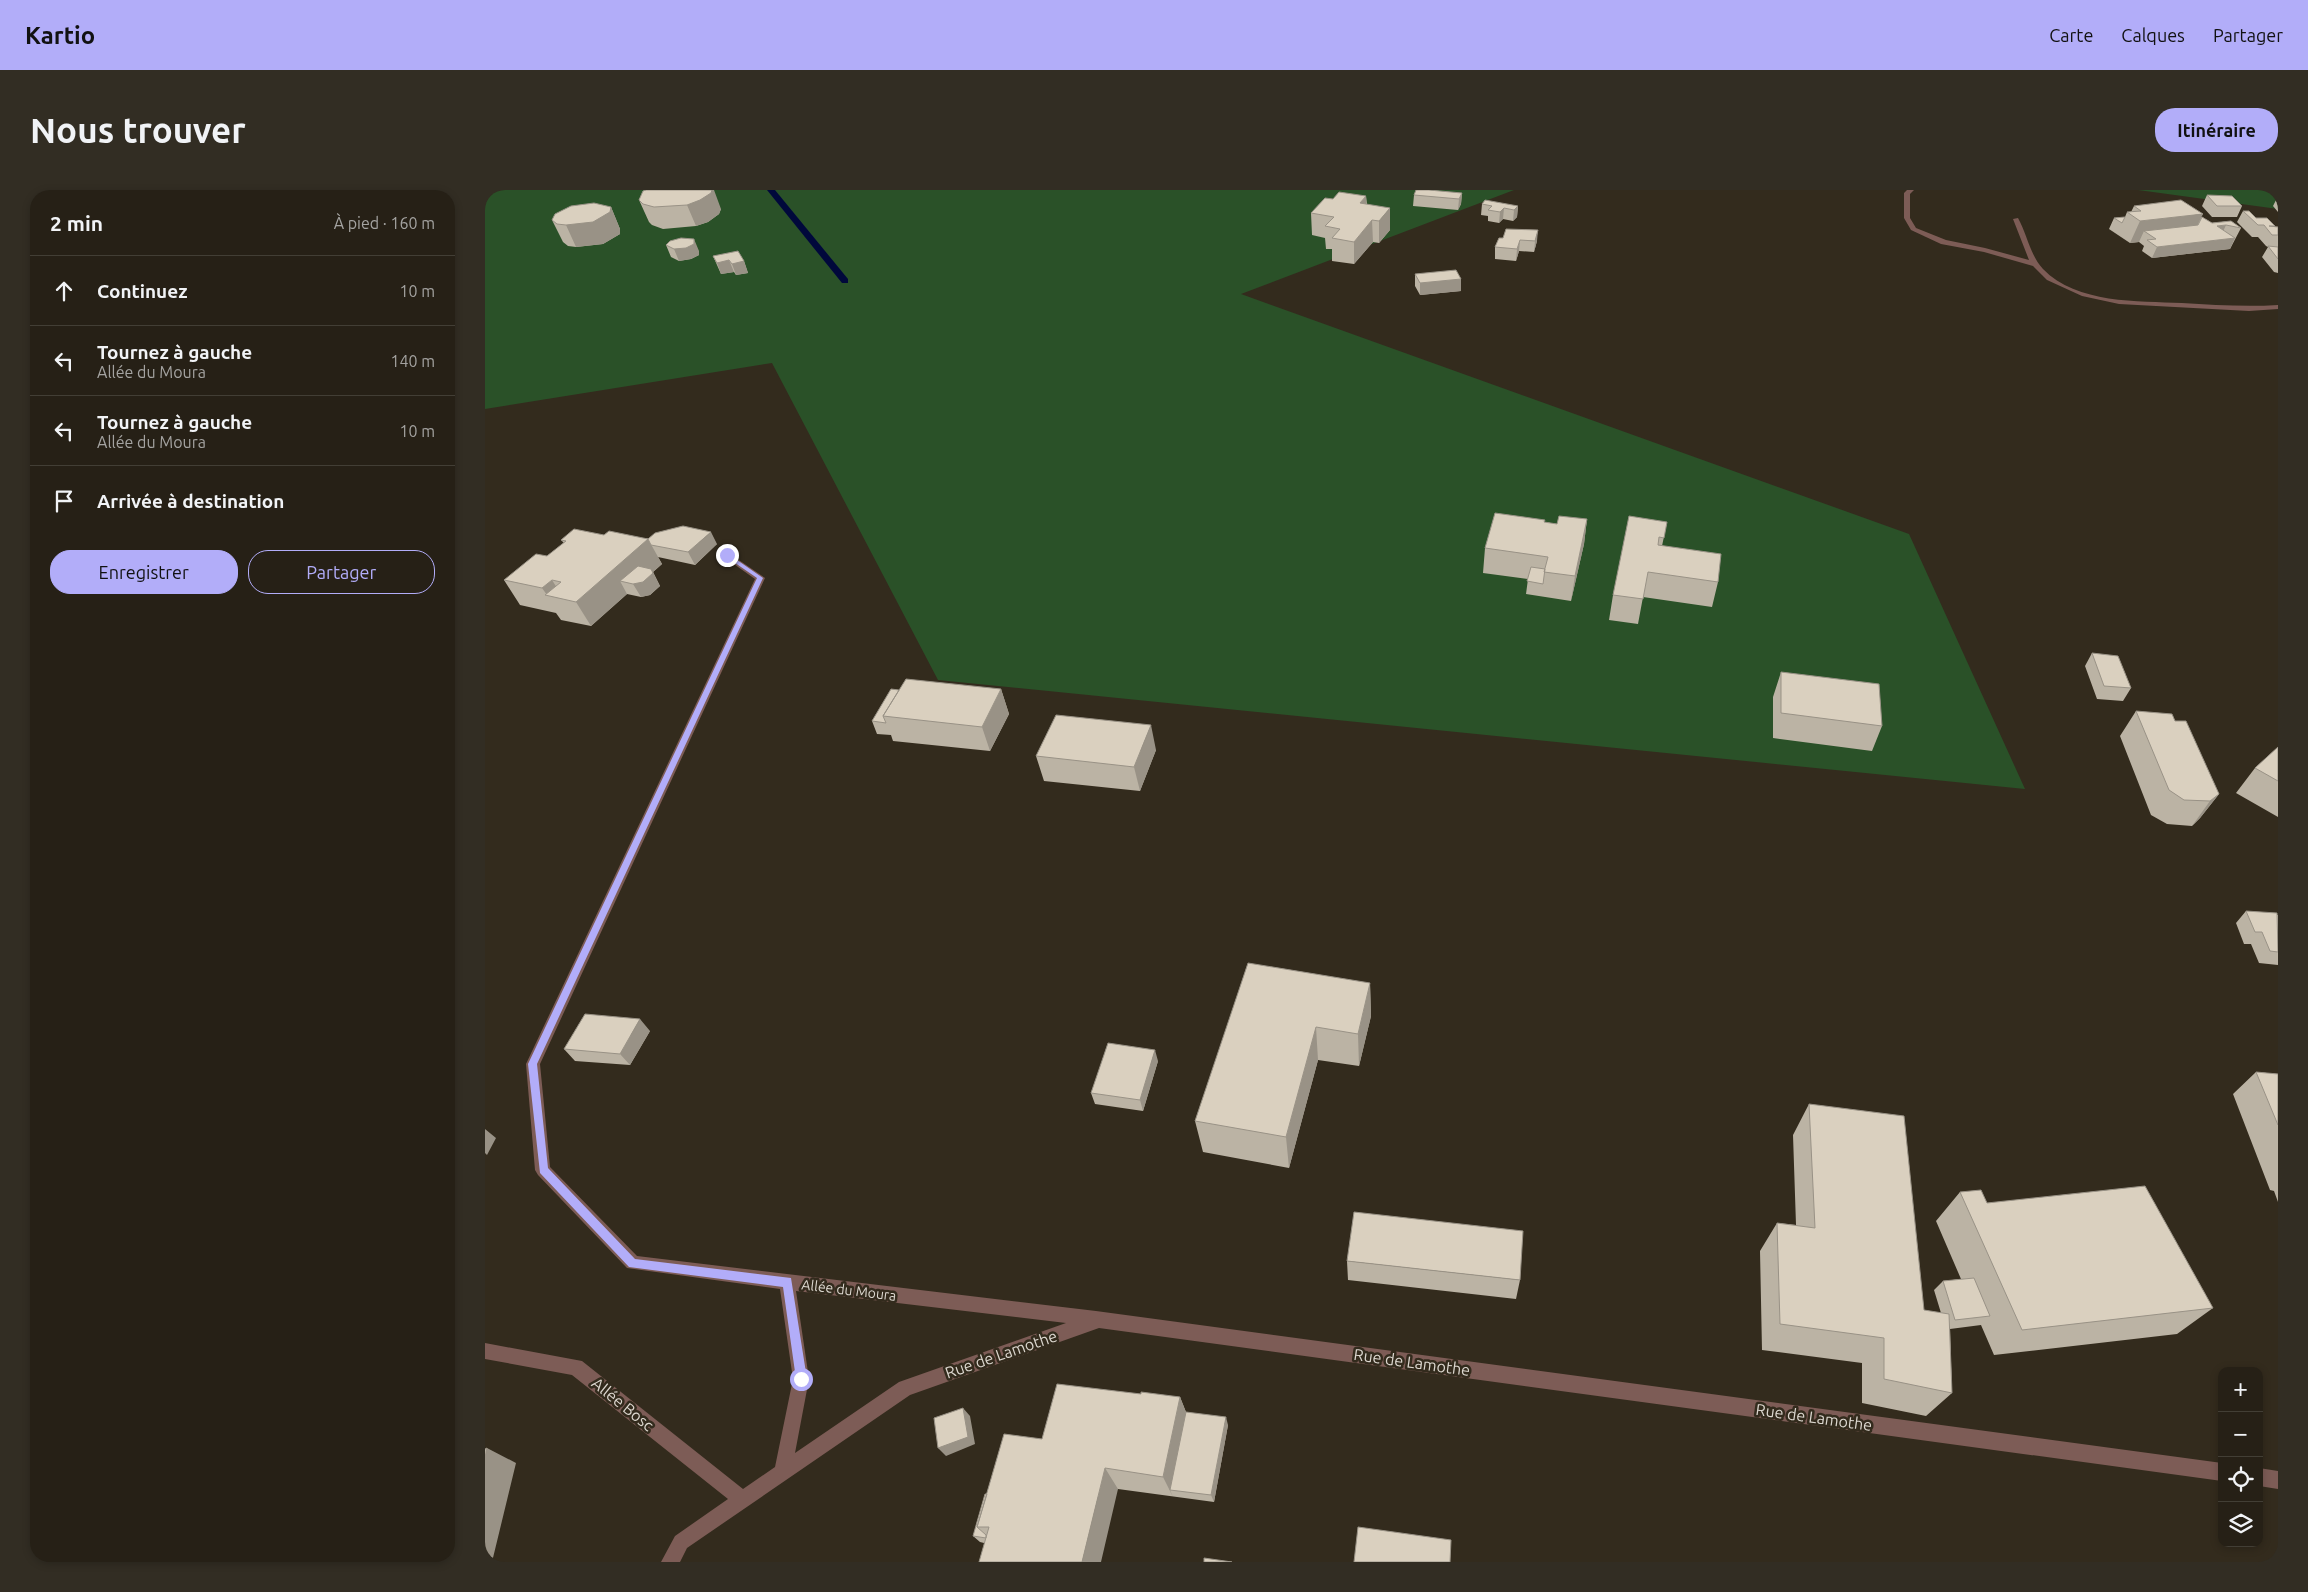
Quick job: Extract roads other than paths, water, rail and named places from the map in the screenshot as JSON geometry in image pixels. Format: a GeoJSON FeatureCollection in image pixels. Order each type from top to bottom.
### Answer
{"type":"FeatureCollection","features":[{"type":"Feature","properties":{"kind":"street"},"geometry":{"type":"LineString","coordinates":[[1911,190],[1907,193],[1907,218],[1913,229],[1944,242],[1985,250],[2035,264],[2068,290],[2098,299],[2249,309],[2278,308]]}},
{"type":"Feature","properties":{"kind":"street"},"geometry":{"type":"LineString","coordinates":[[2016,219],[2035,264]]}},
{"type":"Feature","properties":{"kind":"street","name":"Allée du Moura"},"geometry":{"type":"LineString","coordinates":[[727,555],[760,578],[533,1064],[543,1170],[633,1263],[1099,1320]]}},
{"type":"Feature","properties":{"kind":"street"},"geometry":{"type":"LineString","coordinates":[[783,1471],[801,1379],[787,1282]]}},
{"type":"Feature","properties":{"kind":"street","name":"Rue de Lamothe"},"geometry":{"type":"LineString","coordinates":[[670,1562],[681,1542],[905,1388],[1099,1320],[2218,1471]]}},
{"type":"Feature","properties":{"kind":"street","name":"Allée Bosc"},"geometry":{"type":"LineString","coordinates":[[485,1351],[576,1367],[742,1499]]}},
{"type":"Feature","properties":{"kind":"street"},"geometry":{"type":"LineString","coordinates":[[2263,1478],[2278,1480]]}},
{"type":"Feature","properties":{"kind":"waterway"},"geometry":{"type":"LineString","coordinates":[[771,190],[845,281]]}}]}
